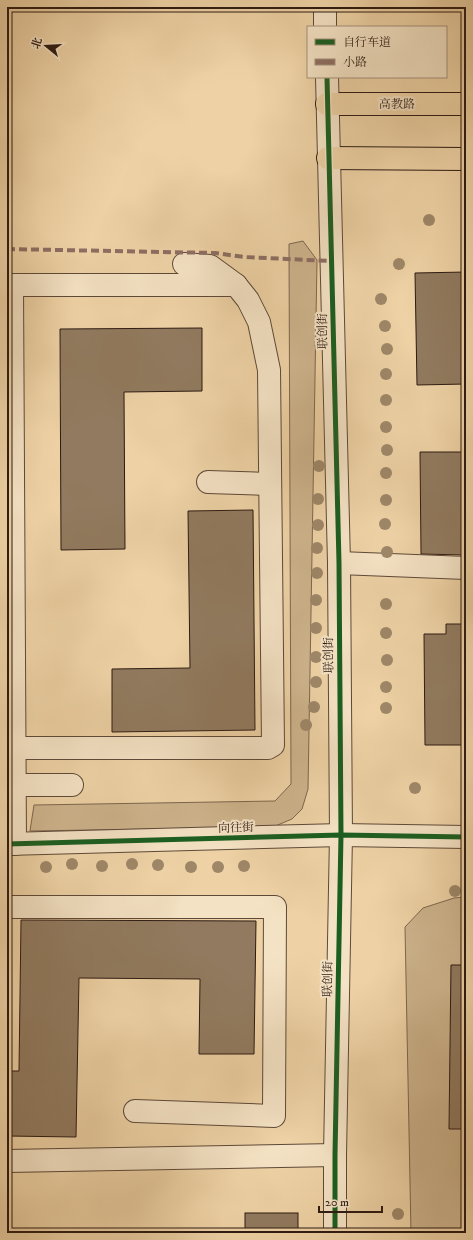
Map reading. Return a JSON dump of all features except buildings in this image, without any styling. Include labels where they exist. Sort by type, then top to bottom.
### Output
[{"type":"main road","name":"高教路","points":[[327,104],[466,104]]},
{"type":"main road","points":[[328,158],[466,159]]},
{"type":"street","points":[[325,7],[325,26]]},
{"type":"street","name":"联创街","points":[[326,78],[338,563],[341,835],[335,1233]]},
{"type":"street","points":[[15,748],[268,748],[274,745],[269,370],[260,322],[248,300],[236,285],[210,266],[184,264]]},
{"type":"street","points":[[11,844],[15,785],[12,285],[236,285]]},
{"type":"street","points":[[208,482],[270,484]]},
{"type":"street","points":[[338,563],[466,568]]},
{"type":"street","points":[[15,785],[72,785]]},
{"type":"street","name":"向往街","points":[[11,844],[341,835],[466,837]]},
{"type":"street","points":[[7,907],[275,907],[274,1116],[136,1111]]},
{"type":"street","points":[[7,1161],[335,1155]]},
{"type":"shaded area","points":[[303,241],[317,260],[308,789],[302,809],[292,819],[273,827],[30,831],[34,805],[275,801],[291,784],[289,244]]},
{"type":"shaded area","points":[[466,897],[466,1233],[411,1233],[405,927],[423,908],[454,898]]},
{"type":"marked path","points":[[7,249],[215,253],[244,257],[331,261]]},
{"type":"cycle path","points":[[327,78],[339,563],[341,835],[335,1233]]},
{"type":"cycle path","points":[[7,844],[341,835],[466,837]]}]
